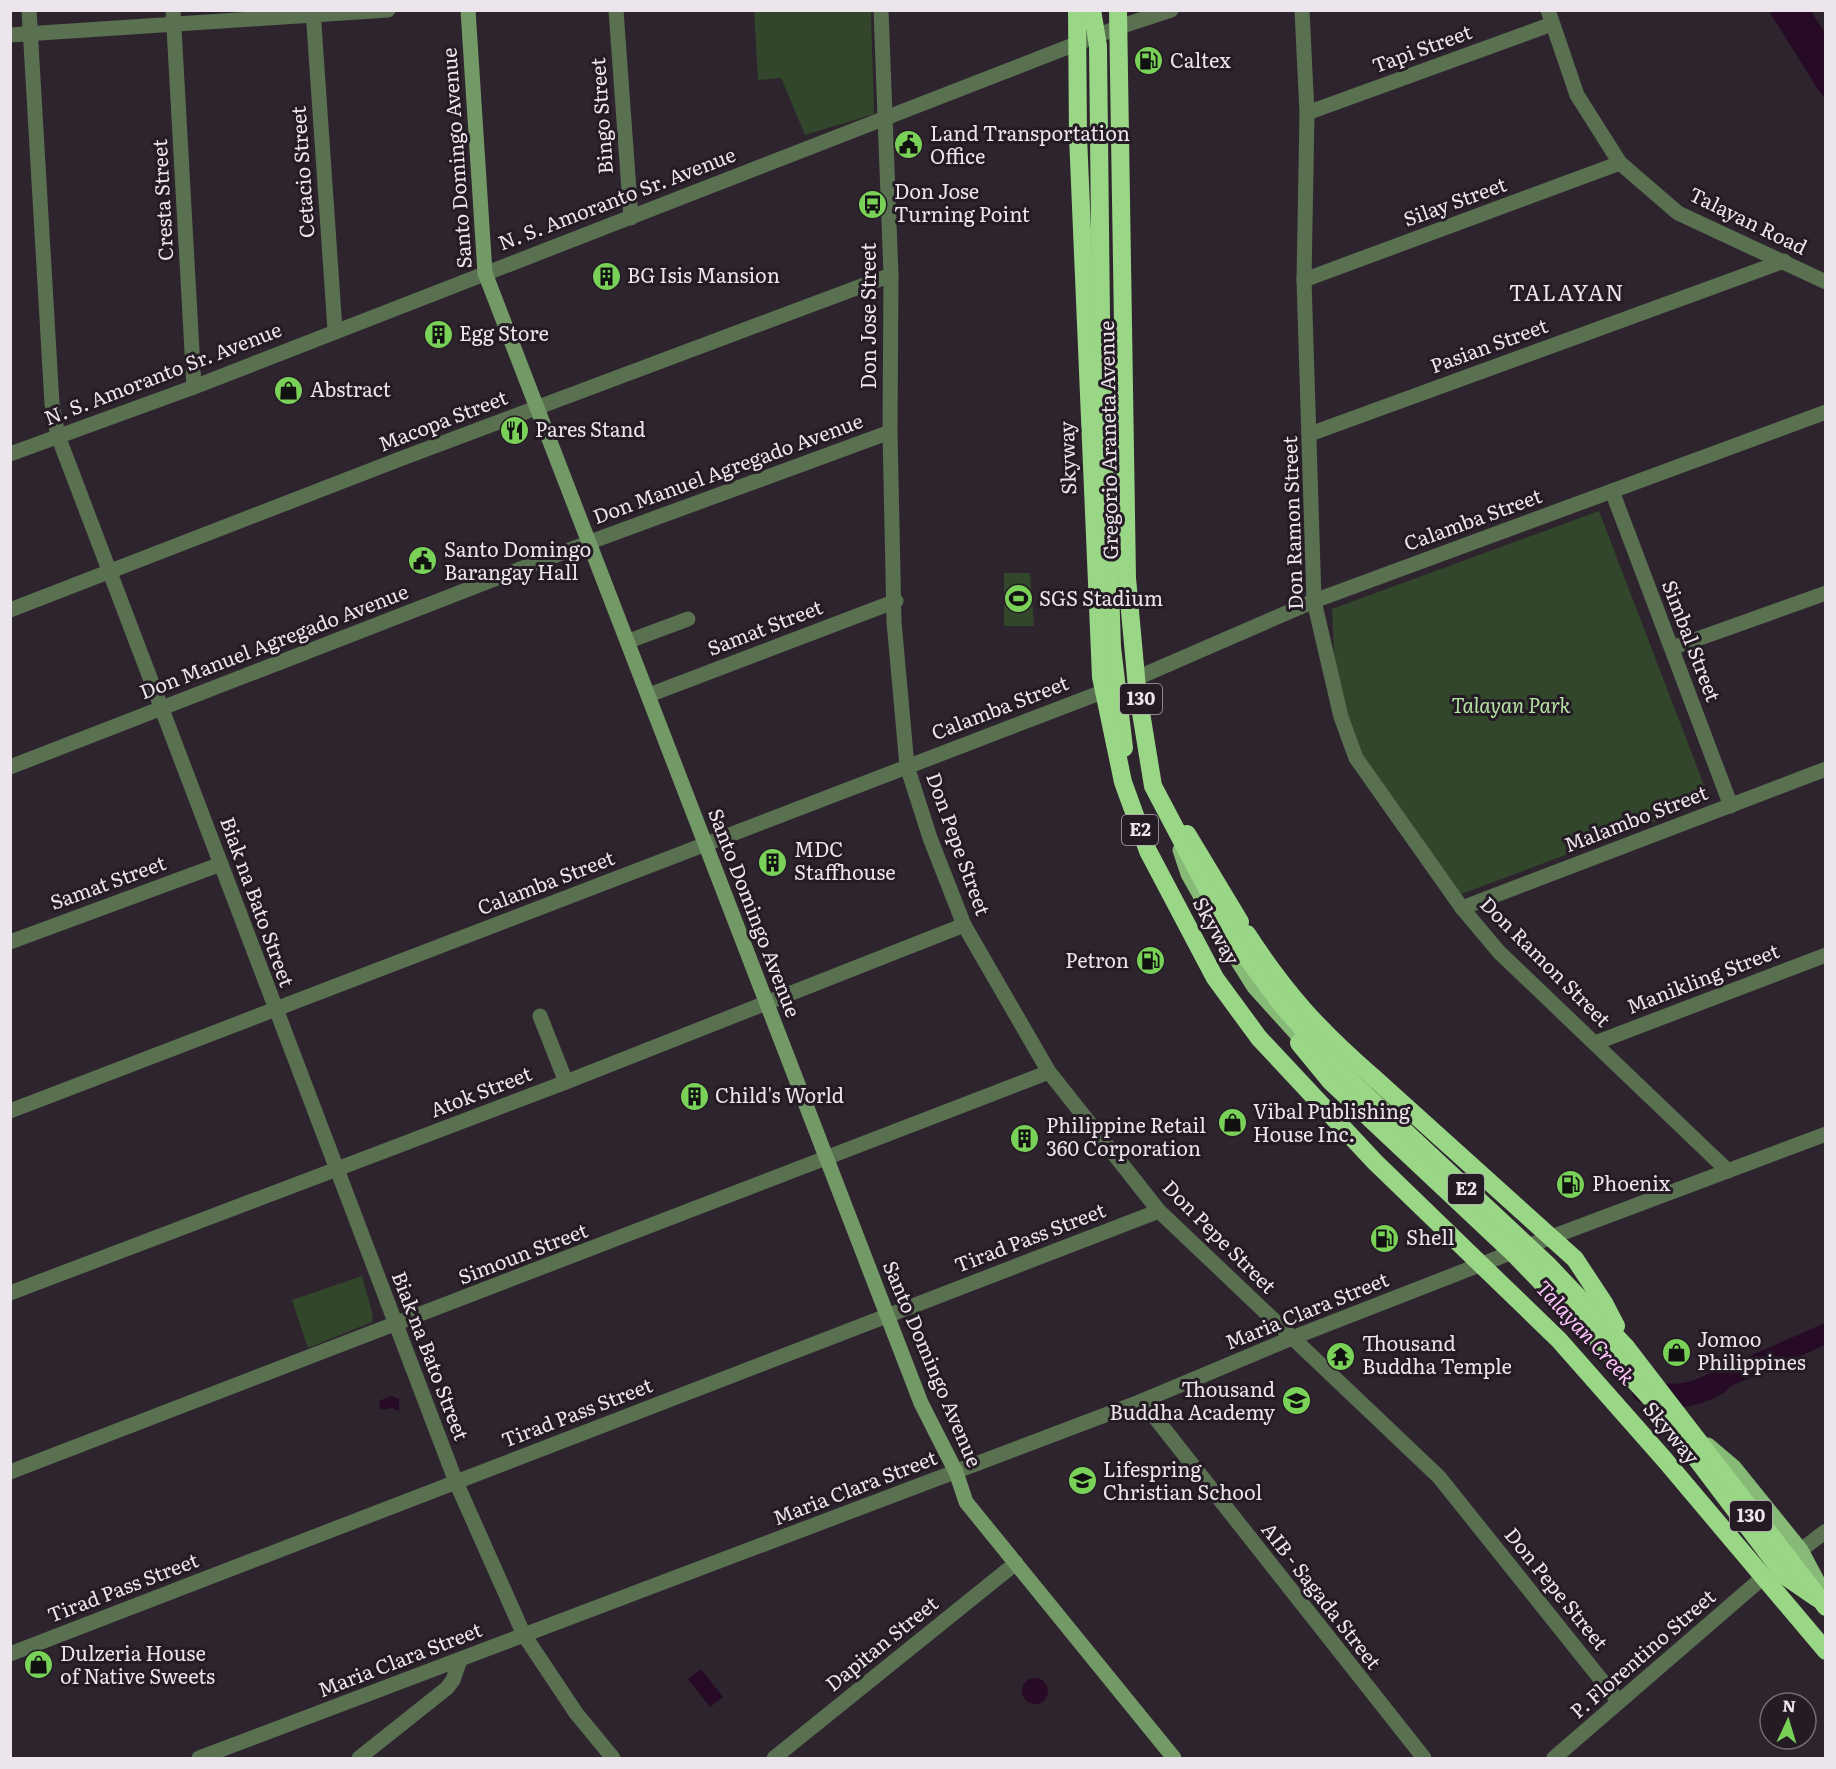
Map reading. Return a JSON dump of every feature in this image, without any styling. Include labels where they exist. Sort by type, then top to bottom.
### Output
[{"type":"highway","name":"Skyway","points":[[1075,10],[1078,136],[1101,677],[1123,782],[1148,851],[1215,978],[1259,1038],[1375,1162],[1559,1340],[1620,1407],[1826,1651]]},
{"type":"highway","points":[[1092,10],[1098,46],[1101,318],[1116,697],[1128,770],[1155,875]]},
{"type":"highway","name":"Skyway","points":[[1117,19],[1127,578],[1137,688],[1153,786],[1281,1004],[1336,1067],[1546,1264],[1626,1347],[1826,1604]]},
{"type":"highway","points":[[1155,781],[1240,932],[1291,998],[1331,1041],[1575,1259],[1604,1303],[1626,1347]]},
{"type":"highway","points":[[1240,932],[1266,1002],[1331,1082],[1514,1254],[1655,1395],[1785,1576],[1826,1604]]},
{"type":"main road","name":"Santo Domingo Avenue","points":[[468,10],[485,273],[629,641],[765,1005],[921,1403],[956,1472],[966,1502],[1174,1758]]},
{"type":"main road","name":"Gregorio Araneta Avenue","points":[[1075,10],[1080,42],[1078,258],[1097,694],[1109,753],[1122,799],[1155,875],[1202,958],[1277,1054],[1367,1146],[1490,1261],[1583,1360],[1826,1660]]},
{"type":"main road","name":"Gregorio Araneta Avenue","points":[[1117,19],[1134,623],[1139,677],[1155,781],[1188,874],[1254,987],[1293,1032],[1335,1074],[1525,1247],[1599,1320],[1655,1395],[1734,1467],[1801,1550],[1826,1597]]},
{"type":"main road","name":"Gregorio Araneta Avenue","points":[[1681,1421],[1785,1560],[1826,1604]]},
{"type":"street","name":"Biak na Bato Street","points":[[29,10],[52,404],[58,436],[221,864],[274,1011],[456,1482],[524,1635],[576,1713],[613,1758]]},
{"type":"street","points":[[10,35],[173,17],[388,10]]},
{"type":"street","name":"Bingo Street","points":[[616,10],[631,218]]},
{"type":"street","name":"Don Jose Street","points":[[881,10],[891,275],[890,432],[896,601],[894,622],[907,765]]},
{"type":"street","name":"N. S. Amoranto Sr. Avenue","points":[[10,454],[194,387],[335,330],[631,218],[1080,42],[1117,19],[1171,10]]},
{"type":"street","name":"Don Ramon Street","points":[[1302,10],[1306,112],[1304,280],[1311,434],[1314,601],[1341,717],[1356,758],[1462,908],[1499,952],[1728,1171]]},
{"type":"street","name":"Cetacio Street","points":[[313,13],[335,330]]},
{"type":"street","name":"Cresta Street","points":[[173,17],[194,387]]},
{"type":"street","name":"Tapi Street","points":[[1306,112],[1550,17]]},
{"type":"street","name":"Talayan Road","points":[[1550,17],[1577,95],[1620,163],[1678,213],[1826,282]]},
{"type":"street","name":"Silay Street","points":[[1304,280],[1620,163]]},
{"type":"street","name":"Pasian Street","points":[[1311,434],[1784,261]]},
{"type":"street","name":"Macopa Street","points":[[10,610],[538,407],[891,275]]},
{"type":"street","name":"Calamba Street","points":[[1139,677],[1314,601],[1826,412]]},
{"type":"street","name":"Don Manuel Agregado Avenue","points":[[10,767],[590,542],[890,432]]},
{"type":"street","name":"Simbal Street","points":[[1612,491],[1731,806]]},
{"type":"street","points":[[1672,648],[1826,593]]},
{"type":"street","name":"Samat Street","points":[[649,695],[896,601]]},
{"type":"street","points":[[629,641],[688,619]]},
{"type":"street","name":"Calamba Street","points":[[10,1111],[1097,694]]},
{"type":"street","name":"Don Pepe Street","points":[[907,765],[930,838],[964,925],[1049,1072],[1158,1211],[1438,1477],[1619,1702]]},
{"type":"street","name":"Malambo Street","points":[[1462,908],[1826,770]]},
{"type":"street","name":"Samat Street","points":[[10,942],[221,864]]},
{"type":"street","name":"Atok Street","points":[[10,1293],[566,1082],[964,925]]},
{"type":"street","name":"Manikling Street","points":[[1595,1042],[1826,955]]},
{"type":"street","points":[[540,1016],[566,1082]]},
{"type":"street","name":"Simoun Street","points":[[10,1472],[1049,1072]]},
{"type":"street","name":"Maria Clara Street","points":[[199,1758],[1142,1401],[1292,1338],[1525,1247],[1826,1134]]},
{"type":"street","name":"Tirad Pass Street","points":[[10,1654],[1158,1211]]},
{"type":"street","name":"AIB - Sagada Street","points":[[1142,1401],[1424,1758]]},
{"type":"street","points":[[1801,1550],[1826,1531]]},
{"type":"street","name":"Dapitan Street","points":[[774,1758],[1016,1563]]},
{"type":"street","name":"P. Florentino Street","points":[[1554,1758],[1760,1580]]},
{"type":"street","points":[[359,1758],[447,1688],[452,1682],[460,1660]]},
{"type":"green space","points":[[754,11],[871,11],[874,114],[805,135],[782,80],[780,78],[758,80]]},
{"type":"green space","name":"Talayan Park","points":[[1599,511],[1710,801],[1456,896],[1364,760],[1346,714],[1335,671],[1332,609]]},
{"type":"green space","name":"SGS Stadium","points":[[1004,573],[1030,573],[1034,626],[1004,626]]},
{"type":"green space","points":[[362,1276],[373,1316],[372,1322],[308,1348],[292,1300]]},
{"type":"shaded area","points":[[1769,11],[1811,11],[1825,33],[1825,98],[1819,91]]},
{"type":"shaded area","points":[[1825,1323],[1825,1345],[1731,1386],[1697,1405],[1679,1387]]},
{"type":"shaded area","points":[[391,1396],[399,1399],[399,1411],[392,1408],[381,1410],[379,1401]]},
{"type":"shaded area","points":[[701,1669],[723,1697],[710,1707],[688,1679]]},
{"type":"shaded area","points":[[1035,1678],[1044,1682],[1048,1691],[1044,1700],[1035,1704],[1026,1700],[1022,1691],[1026,1682]]},
{"type":"waterway","name":"Talayan Creek","points":[[1644,1391],[1672,1396],[1691,1394],[1717,1383]]},
{"type":"place","name":"Caltex","points":[[1149,61]]},
{"type":"place","name":"Land Transportation Office","points":[[909,145]]},
{"type":"place","name":"Don Jose Turning Point","points":[[873,204]]},
{"type":"place","name":"BG Isis Mansion","points":[[606,276]]},
{"type":"place","name":"Egg Store","points":[[438,334]]},
{"type":"place","name":"Abstract","points":[[289,390]]},
{"type":"place","name":"Pares Stand","points":[[514,430]]},
{"type":"place","name":"Santo Domingo Barangay Hall","points":[[423,561]]},
{"type":"place","name":"SGS Stadium","points":[[1018,599]]},
{"type":"place","name":"MDC Staffhouse","points":[[773,862]]},
{"type":"place","name":"Petron","points":[[1150,961]]},
{"type":"place","name":"Child's World","points":[[694,1096]]},
{"type":"place","name":"Vibal Publishing House Inc.","points":[[1232,1123]]},
{"type":"place","name":"Philippine Retail 360 Corporation","points":[[1025,1138]]},
{"type":"place","name":"Phoenix","points":[[1571,1184]]},
{"type":"place","name":"Shell","points":[[1385,1238]]},
{"type":"place","name":"Jomoo Philippines","points":[[1676,1352]]},
{"type":"place","name":"Thousand Buddha Temple","points":[[1341,1356]]},
{"type":"place","name":"Thousand Buddha Academy","points":[[1296,1401]]},
{"type":"place","name":"Lifespring Christian School","points":[[1082,1481]]},
{"type":"place","name":"Dulzeria House of Native Sweets","points":[[39,1665]]},
{"type":"district","name":"TALAYAN","points":[[1567,293]]}]
